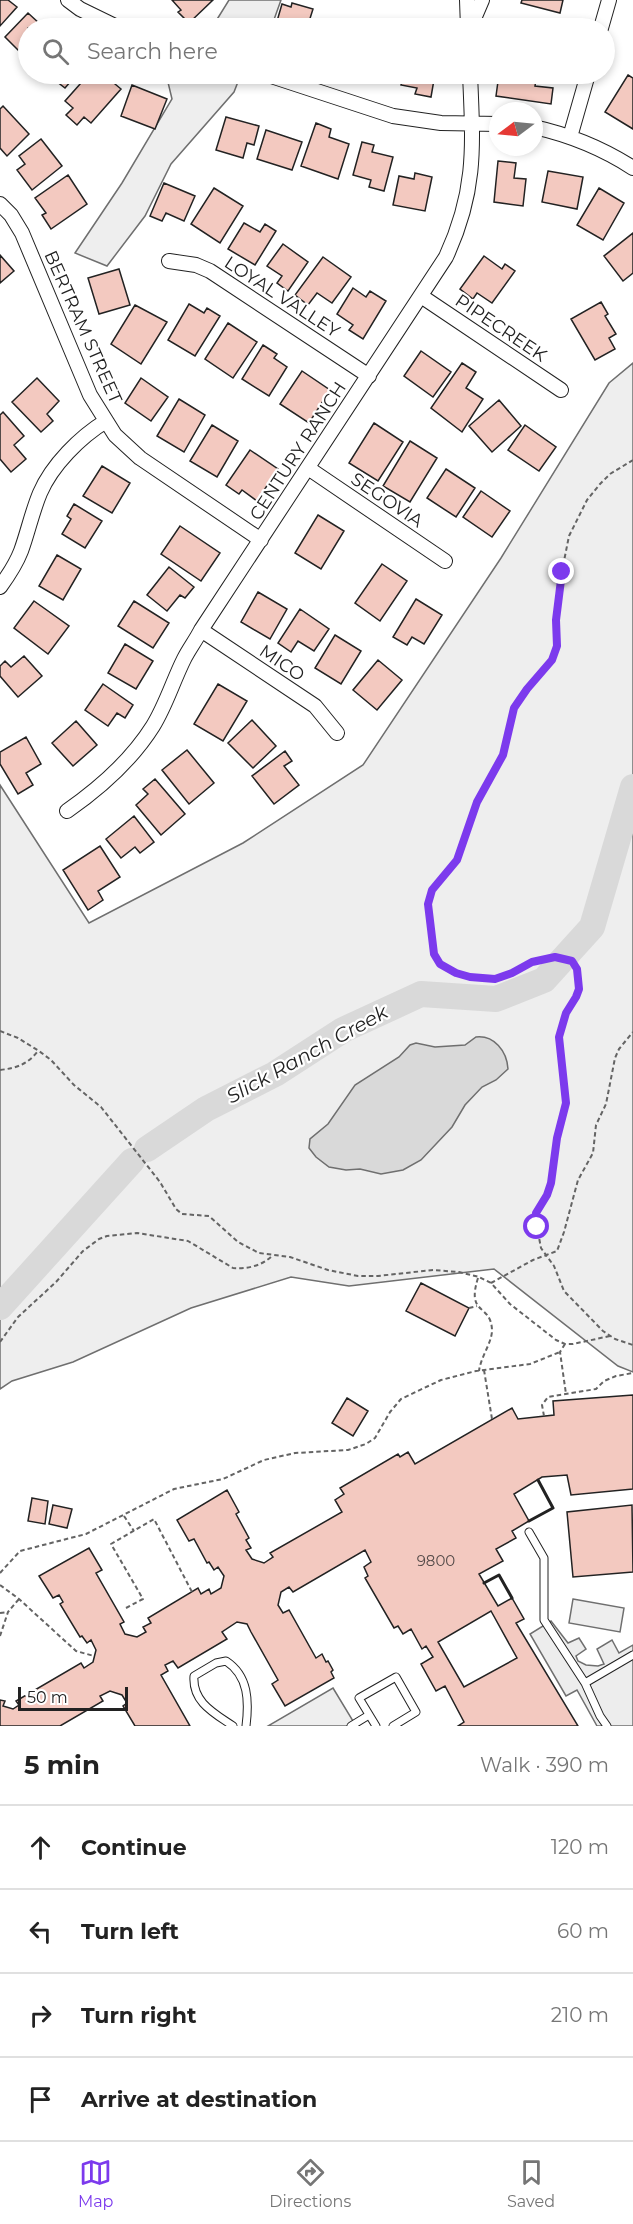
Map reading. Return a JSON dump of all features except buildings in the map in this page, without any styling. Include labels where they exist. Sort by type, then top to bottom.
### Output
[{"type":"street","points":[[68,0],[98,18]]},
{"type":"street","points":[[466,0],[468,18]]},
{"type":"street","points":[[474,18],[482,0]]},
{"type":"street","points":[[604,18],[609,0]]},
{"type":"street","points":[[295,84],[393,116],[441,123],[489,124]]},
{"type":"street","name":"CENTURY RANCH","points":[[67,811],[94,791],[129,759],[153,727],[184,660],[201,630],[446,257],[464,212],[472,164],[470,84]]},
{"type":"street","points":[[570,136],[585,84]]},
{"type":"street","points":[[543,129],[570,136],[615,156],[633,168]]},
{"type":"street","name":"BERTRAM STREET","points":[[0,204],[11,215],[22,233],[90,395],[115,435],[140,458],[261,540]]},
{"type":"street","name":"LOYAL VALLEY","points":[[169,261],[196,265],[210,271],[369,375]]},
{"type":"street","name":"PIPECREEK","points":[[421,296],[561,390]]},
{"type":"street","points":[[0,588],[20,552],[40,491],[56,467],[86,435],[106,421]]},
{"type":"street","name":"SEGOVIA","points":[[308,468],[445,561]]},
{"type":"street","name":"MICO","points":[[201,630],[315,706],[337,732]]},
{"type":"lane","points":[[529,1532],[544,1558],[544,1620],[585,1683],[607,1726]]},
{"type":"lane","points":[[585,1683],[633,1655]]},
{"type":"lane","points":[[233,1726],[204,1705],[193,1685],[194,1676],[226,1660],[235,1666],[245,1684],[248,1708],[246,1726]]},
{"type":"lane","points":[[375,1726],[359,1698],[396,1677],[416,1712],[393,1726]]},
{"type":"lane","points":[[351,1726],[369,1715]]},
{"type":"path","points":[[632,1344],[610,1336],[564,1291],[554,1266],[541,1248],[536,1213],[551,1183],[557,1138],[566,1103],[559,1037],[566,1013],[579,989],[577,969],[572,961],[555,957],[532,962],[495,979],[470,977],[456,973],[440,964],[434,954],[428,904],[432,890],[457,860],[477,802],[503,755],[514,708],[552,660],[557,646],[558,591],[569,536],[587,500],[600,484],[610,474],[633,460]]},
{"type":"path","points":[[0,1031],[39,1050],[111,1119],[160,1182],[176,1209],[189,1215],[209,1216],[248,1249],[259,1253],[290,1257],[328,1270],[358,1276],[433,1270],[459,1272],[491,1283],[510,1304],[556,1340],[565,1344],[610,1336]]},
{"type":"path","points":[[491,1283],[554,1254],[560,1244],[574,1191],[593,1153],[596,1125],[606,1104],[615,1058],[619,1049],[633,1032]]},
{"type":"path","points":[[0,1070],[22,1066],[39,1050]]},
{"type":"path","points":[[0,1342],[25,1310],[56,1282],[83,1251],[107,1236],[137,1233],[188,1241],[233,1268],[266,1262],[273,1255]]},
{"type":"path","points":[[479,1277],[474,1299],[477,1306],[488,1316],[492,1331],[491,1339],[481,1359],[479,1371]]},
{"type":"path","points":[[469,1308],[477,1306]]},
{"type":"path","points":[[0,1573],[20,1551],[86,1534],[174,1489],[223,1479],[264,1460],[295,1453],[348,1450],[366,1444],[375,1438],[390,1412],[401,1399],[416,1391],[441,1380],[479,1371],[530,1364],[560,1352],[565,1344]]},
{"type":"path","points":[[560,1352],[566,1394]]},
{"type":"path","points":[[484,1370],[492,1419]]},
{"type":"path","points":[[544,1416],[542,1405],[549,1397],[596,1389],[604,1381],[633,1373]]},
{"type":"path","points":[[124,1515],[134,1531]]},
{"type":"path","points":[[126,1608],[143,1599],[111,1544],[154,1520],[192,1592]]},
{"type":"path","points":[[0,1585],[19,1599],[76,1651],[94,1656]]},
{"type":"path","points":[[0,1636],[8,1612],[19,1599]]},
{"type":"path","points":[[0,1613],[8,1612]]},
{"type":"shaded area","points":[[229,0],[281,0],[275,18],[218,18]]},
{"type":"shaded area","points":[[168,84],[237,84],[234,92],[171,164],[145,216],[107,266],[75,253],[122,183],[172,99]]},
{"type":"shaded area","points":[[633,363],[633,1372],[618,1366],[494,1269],[349,1286],[291,1277],[191,1308],[73,1362],[12,1381],[0,1389],[0,785],[89,923],[243,843],[363,765],[501,558],[609,383]]},
{"type":"shaded area","points":[[476,1037],[483,1037],[494,1042],[502,1050],[508,1069],[496,1080],[482,1087],[465,1105],[452,1127],[421,1160],[403,1170],[381,1174],[360,1169],[346,1170],[329,1167],[309,1148],[310,1139],[328,1124],[355,1085],[399,1057],[410,1045],[416,1043],[435,1047],[465,1045]]},
{"type":"shaded area","points":[[573,1599],[624,1608],[620,1632],[569,1623]]},
{"type":"shaded area","points":[[551,1621],[568,1643],[579,1638],[586,1649],[576,1656],[578,1661],[586,1665],[604,1664],[597,1649],[612,1640],[619,1653],[633,1645],[633,1726],[597,1726],[577,1690],[566,1696],[530,1634]]},
{"type":"shaded area","points":[[333,1688],[356,1726],[268,1726]]},
{"type":"waterway","name":"Slick Ranch Creek","points":[[147,1149],[206,1109],[275,1074],[343,1030],[421,994],[496,999],[544,980],[592,927],[633,787]]},
{"type":"waterway","name":"Slick Ranch Creek","points":[[0,1307],[132,1161]]},
{"type":"wall","points":[[529,1521],[553,1508],[538,1480]]},
{"type":"wall","points":[[484,1583],[499,1575],[512,1598]]},
{"type":"route","points":[[537,1227],[536,1213],[551,1183],[554,1151],[566,1103],[559,1037],[561,1024],[579,989],[577,969],[572,961],[555,957],[532,962],[502,978],[470,977],[456,973],[440,964],[434,954],[428,904],[432,890],[457,860],[477,802],[503,755],[514,708],[552,660],[557,646],[556,620],[562,572]]}]
